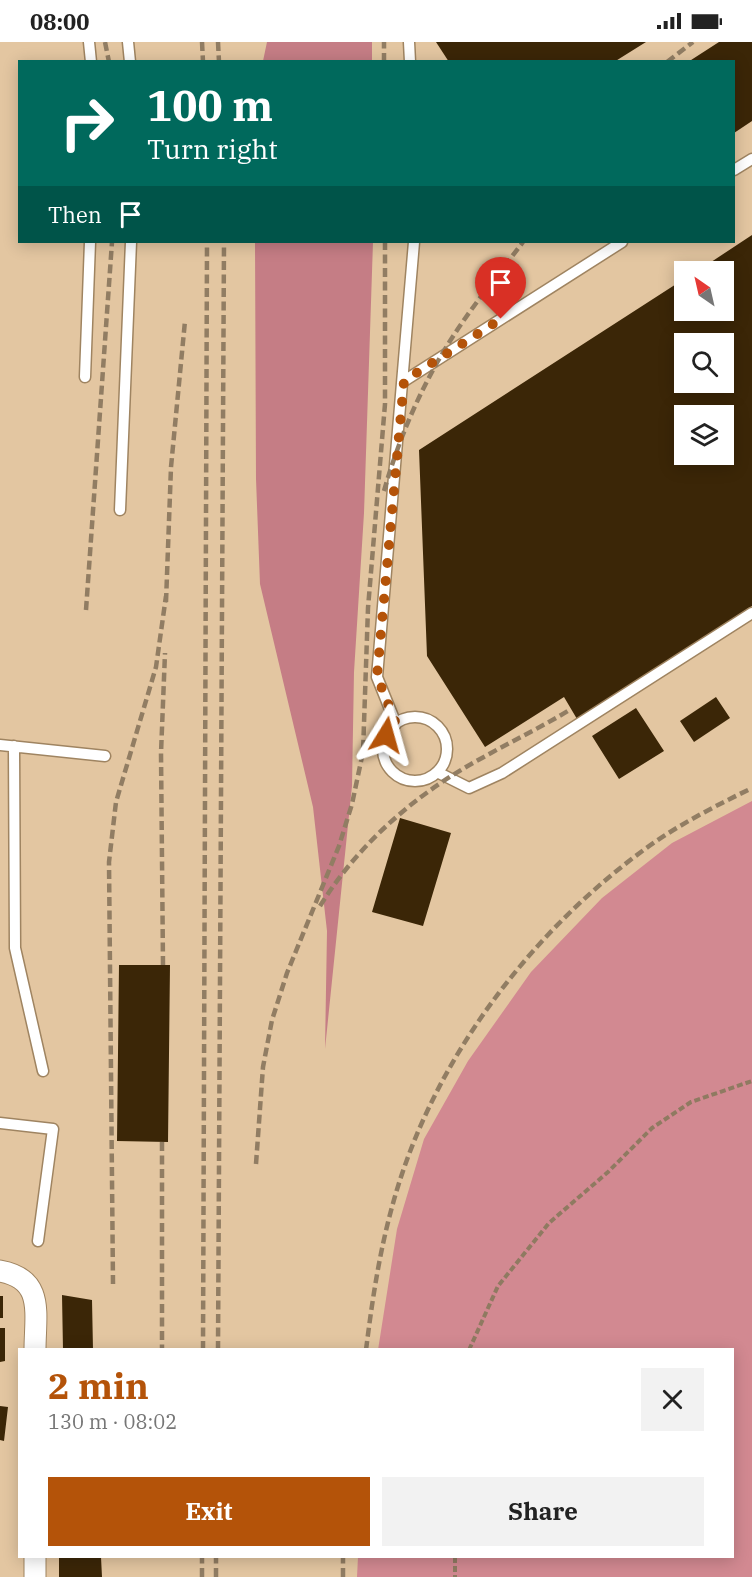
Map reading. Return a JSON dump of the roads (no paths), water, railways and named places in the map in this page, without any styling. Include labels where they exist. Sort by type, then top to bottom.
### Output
[{"type":"street","points":[[0,1271],[25,1279],[32,1288],[35,1300],[35,1348]]},
{"type":"street","points":[[35,1558],[35,1577]]},
{"type":"lane","points":[[89,42],[90,60]]},
{"type":"lane","points":[[128,42],[130,60]]},
{"type":"lane","points":[[410,42],[410,60]]},
{"type":"lane","points":[[735,169],[752,159]]},
{"type":"lane","points":[[85,377],[90,243]]},
{"type":"lane","points":[[120,510],[130,243]]},
{"type":"lane","points":[[396,724],[377,676],[404,381],[414,243]]},
{"type":"lane","points":[[404,381],[620,243]]},
{"type":"lane","points":[[437,772],[469,788],[502,774],[752,613]]},
{"type":"lane","points":[[411,717],[422,718],[439,728],[447,747],[446,758],[437,772],[424,780],[414,782],[394,774],[383,756],[383,745],[386,735],[396,724],[411,717]]},
{"type":"lane","points":[[0,745],[105,756]]},
{"type":"lane","points":[[14,746],[15,948],[43,1071]]},
{"type":"lane","points":[[0,1123],[53,1129],[38,1240]]},
{"type":"railway","points":[[105,42],[109,60]]},
{"type":"railway","points":[[202,42],[203,60]]},
{"type":"railway","points":[[218,42],[219,60]]},
{"type":"railway","points":[[384,42],[384,60]]},
{"type":"railway","points":[[670,60],[693,42]]},
{"type":"railway","points":[[86,610],[112,243]]},
{"type":"railway","points":[[203,1348],[207,243]]},
{"type":"railway","points":[[218,1348],[224,243]]},
{"type":"railway","points":[[256,1164],[263,1067],[272,1020],[287,973],[339,846],[352,804],[363,752],[368,608],[385,404],[385,243]]},
{"type":"railway","points":[[384,491],[412,413],[439,358],[467,315],[522,243]]},
{"type":"railway","points":[[166,602],[171,467],[185,321]]},
{"type":"railway","points":[[113,1284],[109,862],[116,802],[156,667],[166,596]]},
{"type":"railway","points":[[163,965],[161,753],[165,653]]},
{"type":"railway","points":[[320,906],[335,883],[371,841],[412,804],[458,772],[571,709]]},
{"type":"railway","points":[[366,1348],[383,1242],[409,1154],[431,1103],[458,1054],[488,1007],[561,921],[602,883],[670,832],[752,788]]},
{"type":"railway","points":[[162,1142],[162,1348]]},
{"type":"railway","points":[[202,1558],[202,1577]]},
{"type":"railway","points":[[216,1558],[216,1577]]},
{"type":"railway","points":[[343,1558],[343,1577]]}]
